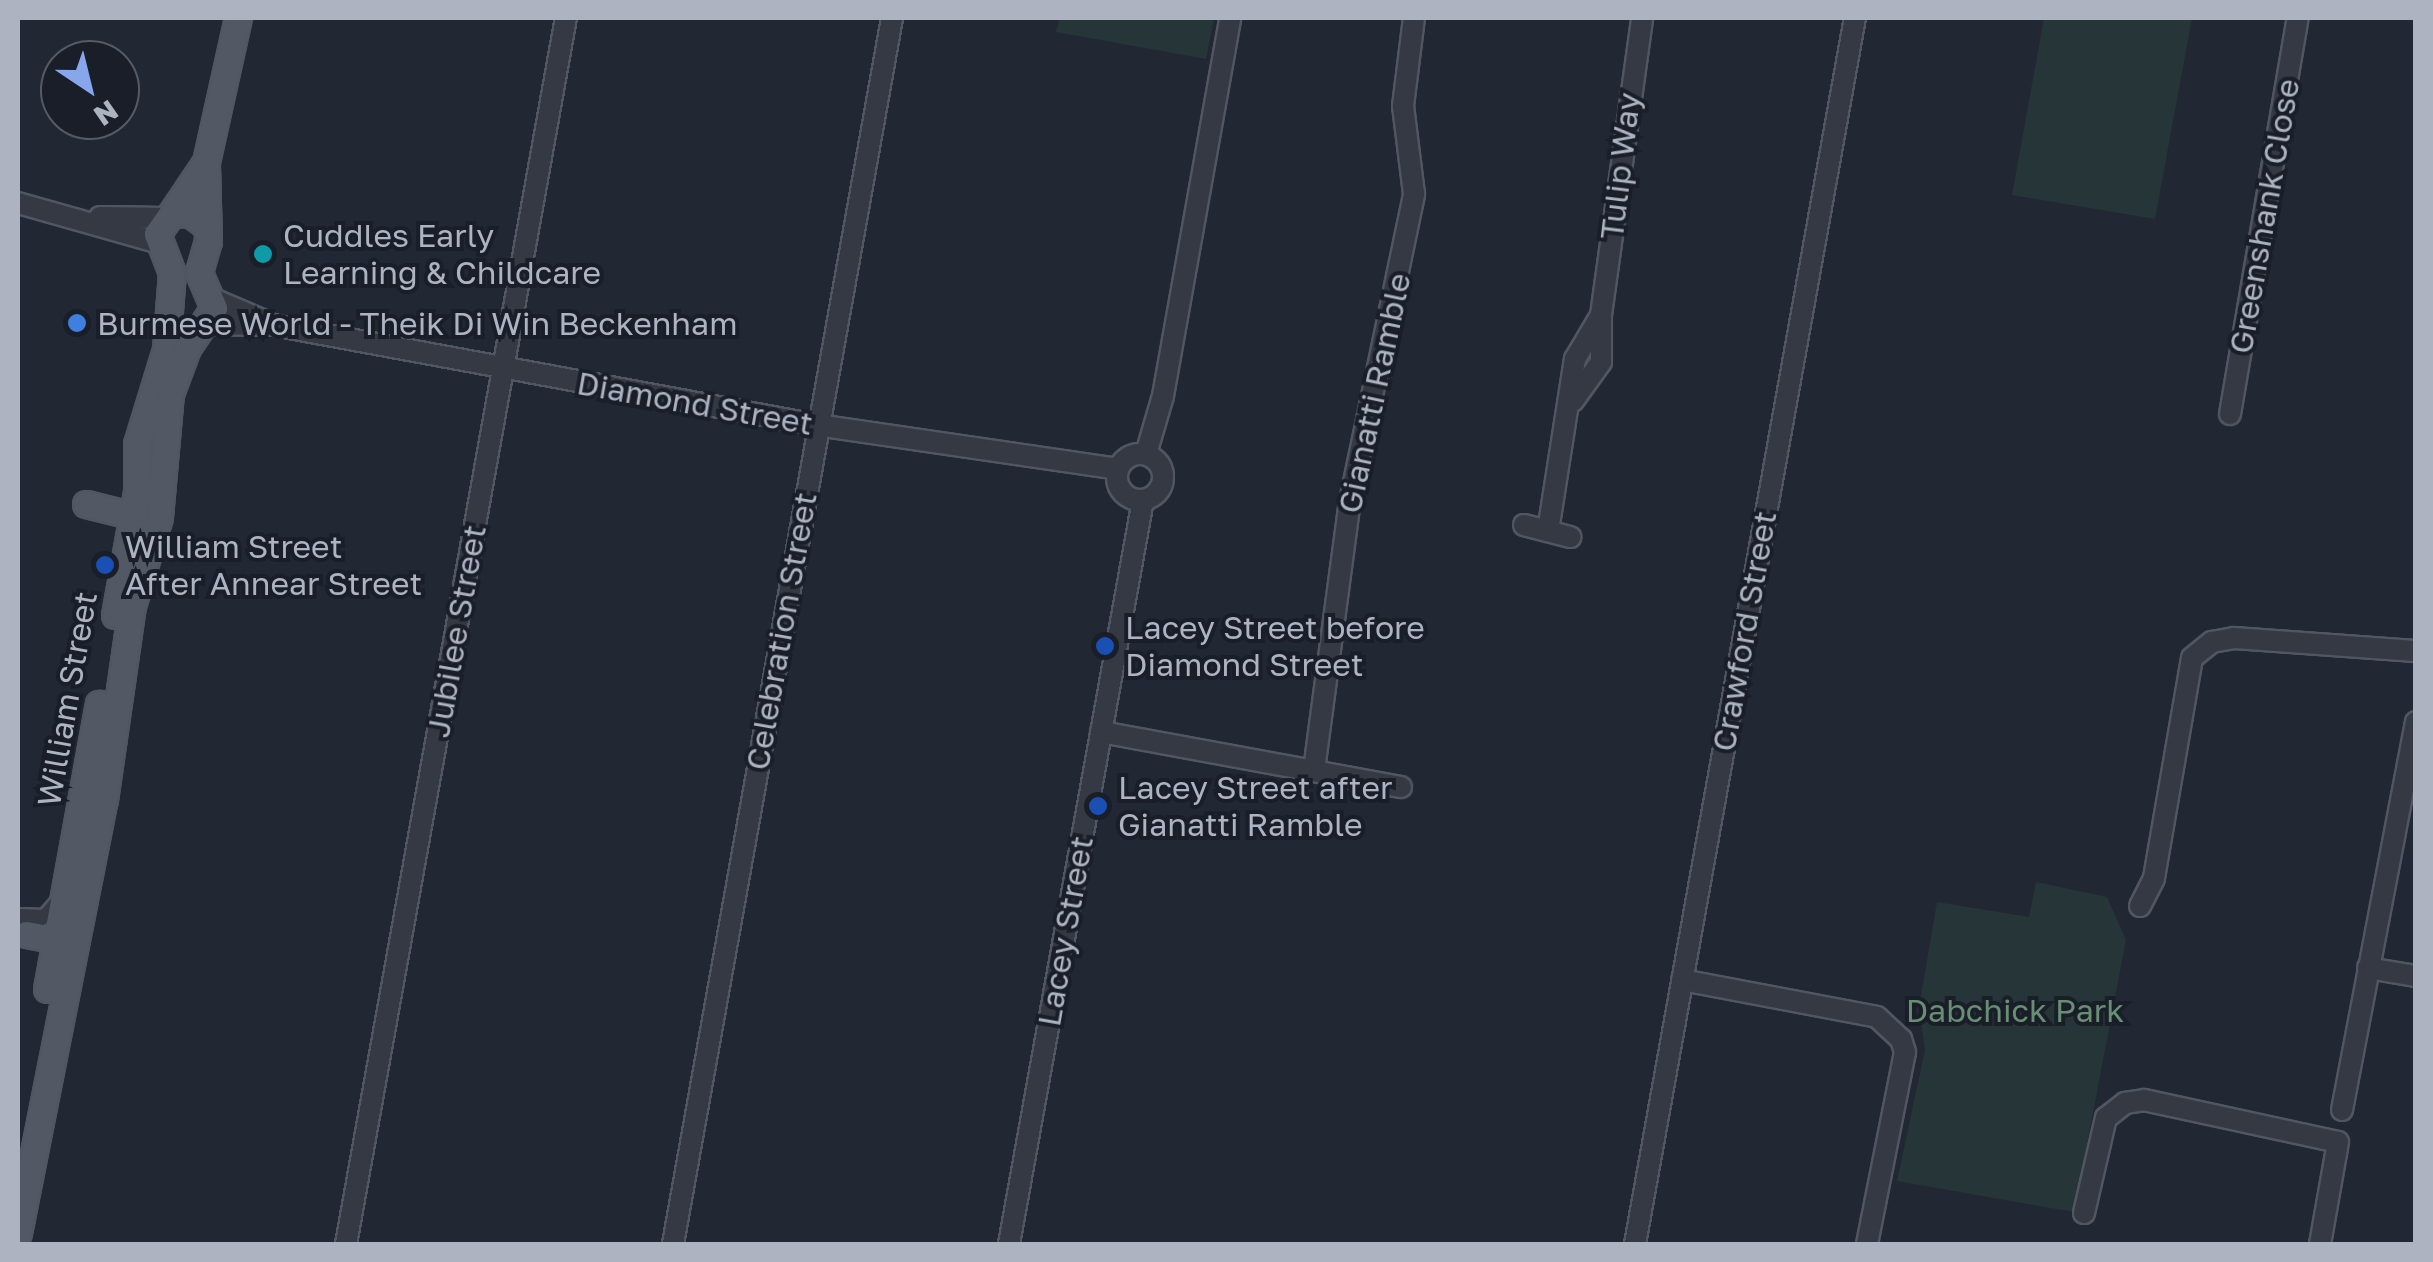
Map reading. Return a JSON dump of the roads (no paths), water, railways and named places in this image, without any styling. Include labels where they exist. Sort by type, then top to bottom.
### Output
[{"type":"main road","name":"William Street","points":[[130,510],[152,498],[179,367],[213,299],[199,272],[208,242],[204,224],[206,162],[238,18]]},
{"type":"main road","name":"William Street","points":[[33,927],[64,899],[130,510],[137,444],[166,349],[166,310],[172,273],[164,224],[206,162]]},
{"type":"main road","points":[[164,224],[188,213],[204,224]]},
{"type":"main road","points":[[166,310],[179,324],[202,326]]},
{"type":"main road","name":"William Street","points":[[18,1233],[104,796],[132,606],[148,565],[166,476],[166,426]]},
{"type":"main road","name":"William Street","points":[[130,510],[148,565]]},
{"type":"main road","name":"William Street","points":[[33,927],[75,902],[104,796]]},
{"type":"main road","name":"William Street","points":[[18,1156],[51,970],[33,927]]},
{"type":"street","name":"Jubilee Street","points":[[346,1244],[566,18]]},
{"type":"street","name":"Celebration Street","points":[[674,1244],[892,18]]},
{"type":"street","points":[[1146,454],[1163,396],[1230,18]]},
{"type":"street","name":"Gianatti Ramble","points":[[1314,770],[1349,506],[1414,194],[1404,106],[1414,18]]},
{"type":"street","name":"Tulip Way","points":[[1548,531],[1572,401],[1601,362],[1601,315],[1642,18]]},
{"type":"street","name":"Crawford Street","points":[[1635,1244],[1855,18]]},
{"type":"street","name":"Greenshank Close","points":[[2230,414],[2298,18]]},
{"type":"street","points":[[18,203],[83,217],[164,224]]},
{"type":"street","name":"Diamond Street","points":[[213,299],[273,325]]},
{"type":"street","name":"Diamond Street","points":[[202,326],[273,325],[817,425],[1118,469]]},
{"type":"street","points":[[1146,454],[1164,473],[1156,494],[1143,500],[1119,487],[1118,469],[1124,460],[1146,454]]},
{"type":"street","name":"Lacey Street","points":[[1009,1244],[1143,500]]},
{"type":"street","points":[[1524,526],[1570,537]]},
{"type":"street","points":[[2140,906],[2154,878],[2192,658],[2212,642],[2234,638],[2416,651]]},
{"type":"street","points":[[2342,1110],[2416,722]]},
{"type":"street","points":[[1101,732],[1401,787]]},
{"type":"street","points":[[33,927],[72,953]]},
{"type":"street","points":[[2368,968],[2416,976]]},
{"type":"street","points":[[1682,980],[1877,1017],[1902,1039],[1905,1052],[1866,1244]]},
{"type":"street","points":[[2084,1213],[2098,1137],[2106,1118],[2125,1103],[2144,1100],[2338,1142],[2320,1244]]},
{"type":"place","name":"Cuddles Early Learning & Childcare","points":[[263,254]]},
{"type":"place","name":"Burmese World - Theik Di Win Beckenham","points":[[77,323]]},
{"type":"place","name":"William Street After Annear Street","points":[[105,565]]},
{"type":"place","name":"Lacey Street before Diamond Street","points":[[1105,646]]},
{"type":"place","name":"Lacey Street after Gianatti Ramble","points":[[1098,806]]},
{"type":"park label","name":"Dabchick Park","points":[[2015,1010]]}]
